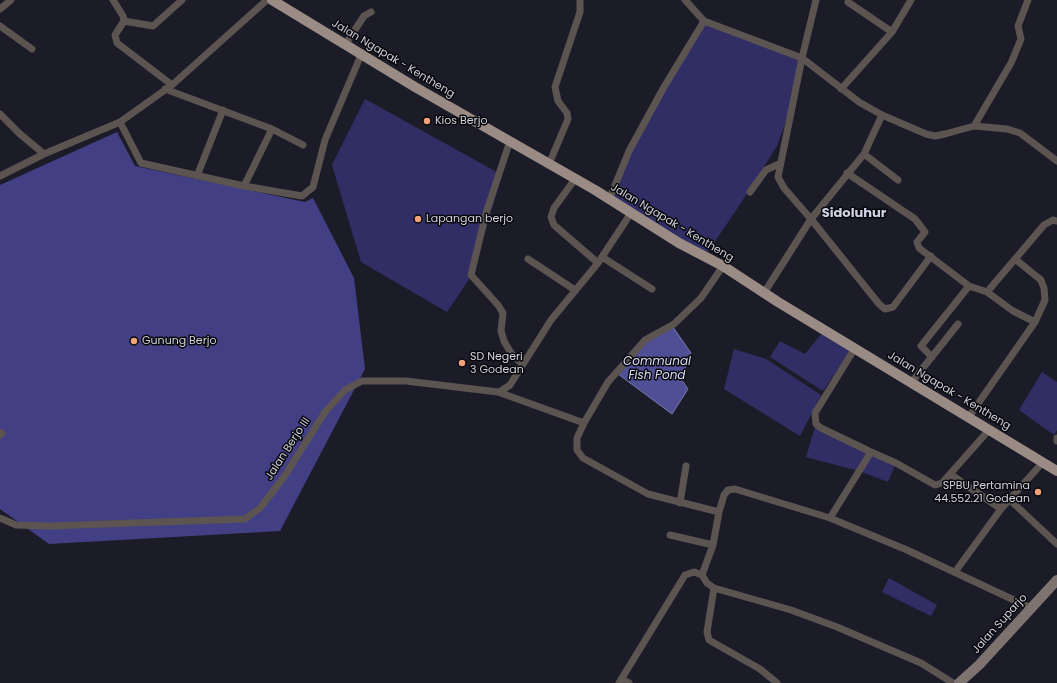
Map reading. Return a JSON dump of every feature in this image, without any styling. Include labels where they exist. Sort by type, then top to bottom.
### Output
[{"type":"main road","name":"Jalan Ngapak - Kentheng","points":[[272,0],[361,55],[632,213],[679,243],[723,266],[764,293],[968,418],[1056,469]]},
{"type":"main road","name":"Jalan Suparjo","points":[[959,683],[979,665],[1057,580]]},
{"type":"street","points":[[0,9],[11,0]]},
{"type":"street","points":[[112,0],[123,16],[124,21],[115,35],[117,43],[172,85]]},
{"type":"street","points":[[124,21],[153,26],[182,0]]},
{"type":"street","points":[[1,174],[120,122],[172,85],[267,0]]},
{"type":"street","points":[[549,164],[568,119],[567,113],[558,100],[555,87],[580,12],[580,0]]},
{"type":"street","points":[[685,0],[704,21],[802,58],[841,89],[882,115],[926,134],[935,136],[974,126],[1007,129],[1020,133],[1057,162]]},
{"type":"street","points":[[816,0],[779,164],[778,176],[784,188],[811,219],[879,304],[885,309],[893,306],[931,256]]},
{"type":"street","points":[[841,89],[892,32],[912,0]]},
{"type":"street","points":[[974,126],[1011,63],[1021,39],[1018,26],[1028,0]]},
{"type":"street","points":[[848,2],[892,32]]},
{"type":"street","points":[[345,45],[364,16],[371,12]]},
{"type":"street","points":[[609,200],[629,151],[664,87],[704,21]]},
{"type":"street","points":[[0,26],[32,49]]},
{"type":"street","points":[[120,122],[141,163],[244,186],[302,196],[313,187],[325,140],[361,55]]},
{"type":"street","points":[[165,89],[272,129],[303,145]]},
{"type":"street","points":[[197,176],[223,110]]},
{"type":"street","points":[[0,114],[20,134],[44,154]]},
{"type":"street","points":[[764,293],[811,219],[864,154],[882,115]]},
{"type":"street","points":[[244,186],[272,129]]},
{"type":"street","points":[[510,141],[486,212],[471,276],[503,312],[501,331],[504,341],[511,353],[522,364]]},
{"type":"street","points":[[864,154],[898,180]]},
{"type":"street","points":[[750,192],[766,170],[779,164]]},
{"type":"street","points":[[847,173],[915,219],[925,232],[917,245],[969,286],[987,292],[1013,311],[1035,322]]},
{"type":"street","points":[[575,179],[554,208],[551,217],[554,225],[600,260],[652,289]]},
{"type":"street","points":[[498,392],[502,392],[510,386],[522,364],[551,320],[600,260],[632,213]]},
{"type":"street","points":[[987,292],[1044,225],[1053,220],[1057,221]]},
{"type":"street","points":[[528,259],[575,290]]},
{"type":"street","points":[[968,418],[1035,322],[1045,300],[1044,288],[1041,280],[1015,259]]},
{"type":"street","points":[[719,512],[648,494],[583,458],[578,450],[578,438],[584,423],[608,382],[645,340],[674,324],[701,298],[723,266]]},
{"type":"street","points":[[932,357],[921,346],[969,286]]},
{"type":"street","points":[[911,383],[958,324]]},
{"type":"street","points":[[855,348],[815,413],[816,424],[821,428],[871,452],[896,462],[935,485],[942,484],[989,430]]},
{"type":"street","name":"Jalan Berjo III","points":[[0,518],[16,525],[50,526],[245,519],[260,508],[284,477],[326,412],[345,390],[362,381],[406,380],[498,392],[584,423]]},
{"type":"street","points":[[830,518],[871,452]]},
{"type":"street","points":[[955,572],[1001,509],[1043,462]]},
{"type":"street","points":[[680,502],[686,466]]},
{"type":"street","points":[[950,474],[1001,509]]},
{"type":"street","points":[[702,575],[713,545],[719,512],[724,495],[728,490],[735,489],[830,518],[955,572],[1031,608]]},
{"type":"street","points":[[1010,500],[1057,544]]},
{"type":"street","points":[[670,535],[713,545]]},
{"type":"street","points":[[629,683],[620,681],[685,575],[694,572],[702,575],[707,583],[714,588],[791,610],[836,627],[921,663],[953,683]]},
{"type":"street","points":[[714,588],[707,632],[709,640],[760,669],[777,683]]},
{"type":"shaded area","points":[[704,21],[803,55],[785,124],[777,146],[705,256],[609,200],[629,151]]},
{"type":"shaded area","name":"Lapangan berjo","points":[[365,99],[502,175],[472,275],[447,312],[361,262],[332,165]]},
{"type":"shaded area","points":[[117,132],[135,166],[305,202],[313,198],[354,278],[365,369],[280,531],[49,544],[0,509],[0,185]]},
{"type":"shaded area","points":[[822,333],[851,350],[823,391],[770,357],[780,341],[805,354]]},
{"type":"shaded area","points":[[734,349],[766,359],[821,395],[800,436],[724,389]]},
{"type":"shaded area","points":[[1042,372],[1057,382],[1057,430],[1054,435],[1019,410]]},
{"type":"shaded area","points":[[816,424],[896,463],[888,482],[859,471],[806,457]]},
{"type":"shaded area","points":[[889,578],[937,605],[931,616],[882,592]]},
{"type":"water","name":"Communal Fish Pond","points":[[673,327],[691,353],[681,379],[688,389],[672,414],[618,374],[646,341]]},
{"type":"place","name":"Kios Berjo","points":[[427,121]]},
{"type":"place","name":"Lapangan berjo","points":[[418,219]]},
{"type":"place","name":"Gunung Berjo","points":[[134,341]]},
{"type":"place","name":"SD Negeri 3 Godean","points":[[462,363]]},
{"type":"place","name":"SPBU Pertamina 44.552.21 Godean","points":[[1038,492]]},
{"type":"district","name":"Sidoluhur","points":[[854,214]]}]
